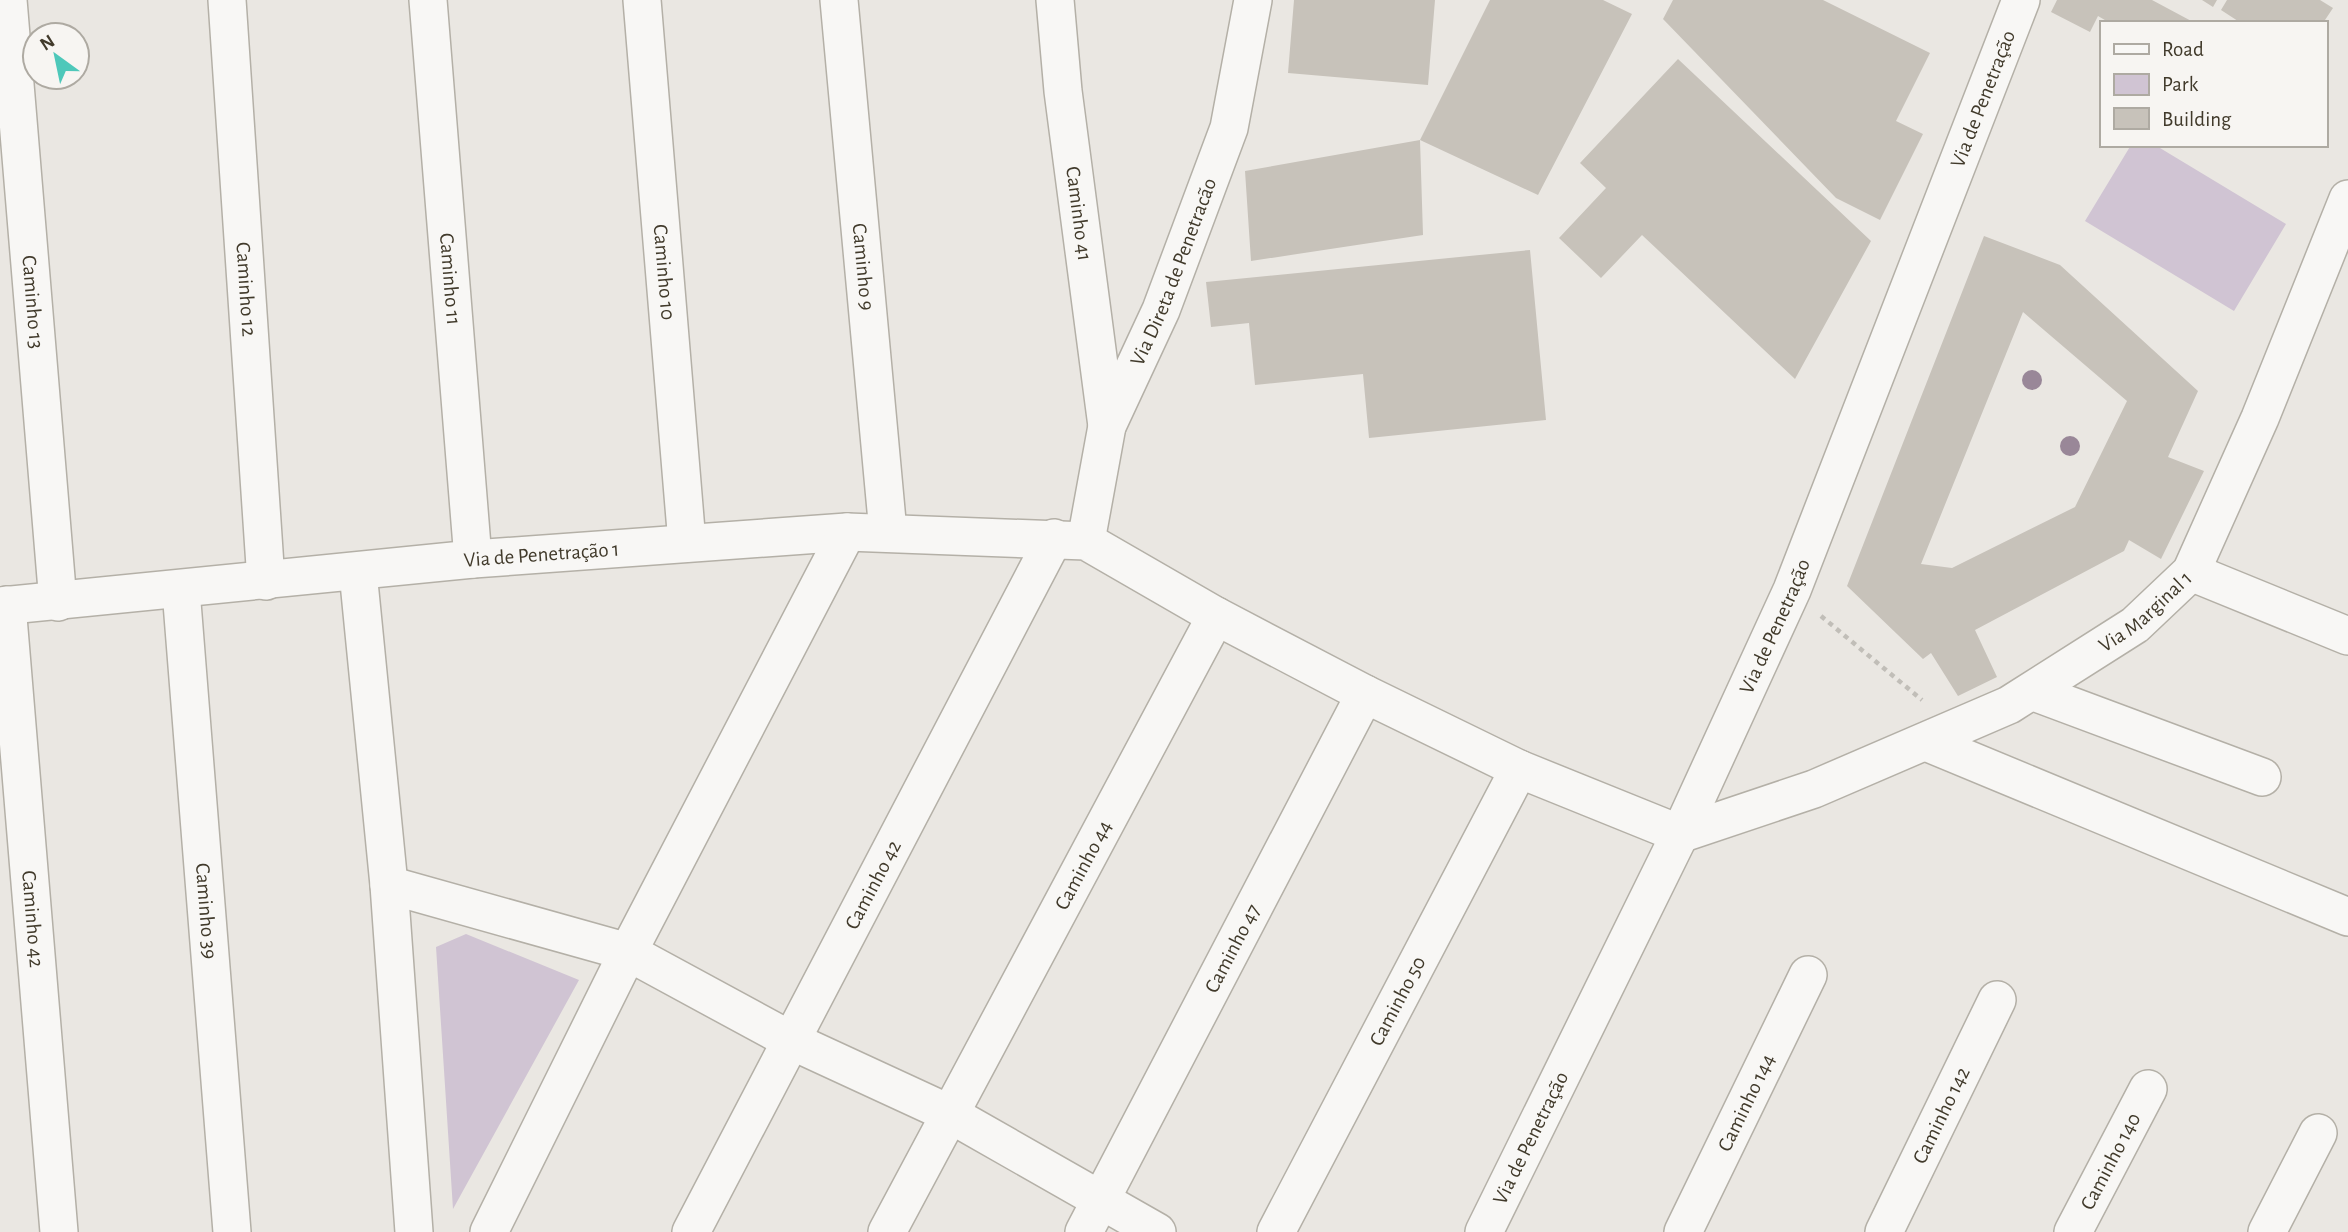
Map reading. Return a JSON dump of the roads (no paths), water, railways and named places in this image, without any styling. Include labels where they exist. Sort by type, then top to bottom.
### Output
[{"type":"street","name":"Caminho 13","points":[[8,0],[58,602]]},
{"type":"street","name":"Caminho 12","points":[[228,0],[266,581]]},
{"type":"street","name":"Caminho 11","points":[[428,0],[473,559]]},
{"type":"street","name":"Caminho 10","points":[[642,0],[687,543]]},
{"type":"street","name":"Caminho 9","points":[[839,0],[888,532]]},
{"type":"street","name":"Caminho 41","points":[[1055,0],[1063,91],[1107,426]]},
{"type":"street","name":"Via Direta de Penetracão","points":[[1070,540],[1107,426],[1161,310],[1229,128],[1253,0]]},
{"type":"street","name":"Via de Penetração","points":[[1484,1232],[1680,834],[1792,590],[2021,0]]},
{"type":"street","name":"Via Marginal 1","points":[[1680,834],[1814,789],[2021,699],[2135,625],[2191,572],[2260,418],[2348,198]]},
{"type":"street","name":"Via de Penetração 1","points":[[4,606],[473,559],[847,532],[1070,540]]},
{"type":"street","points":[[489,1232],[628,952],[847,532]]},
{"type":"street","points":[[1070,540],[1365,694],[1519,769],[1680,834]]},
{"type":"street","name":"Caminho 42","points":[[691,1232],[792,1041],[1070,540]]},
{"type":"street","points":[[358,572],[389,885],[414,1232]]},
{"type":"street","points":[[2191,572],[2348,636]]},
{"type":"street","name":"Caminho 39","points":[[181,590],[232,1232]]},
{"type":"street","name":"Caminho 42","points":[[4,606],[59,1232]]},
{"type":"street","name":"Caminho 44","points":[[887,1232],[948,1113],[1216,616]]},
{"type":"street","name":"Caminho 47","points":[[1092,1217],[1365,694]]},
{"type":"street","points":[[2021,699],[2262,777]]},
{"type":"street","points":[[1926,742],[2348,917]]},
{"type":"street","name":"Caminho 50","points":[[1276,1232],[1519,769]]},
{"type":"street","points":[[389,885],[628,952],[792,1041],[948,1113],[1092,1217],[1157,1232]]},
{"type":"street","name":"Caminho 144","points":[[1683,1232],[1808,975]]},
{"type":"street","name":"Caminho 142","points":[[1884,1232],[1997,1000]]},
{"type":"street","name":"Caminho 140","points":[[2073,1232],[2148,1089]]},
{"type":"street","points":[[2267,1232],[2318,1133]]}]
